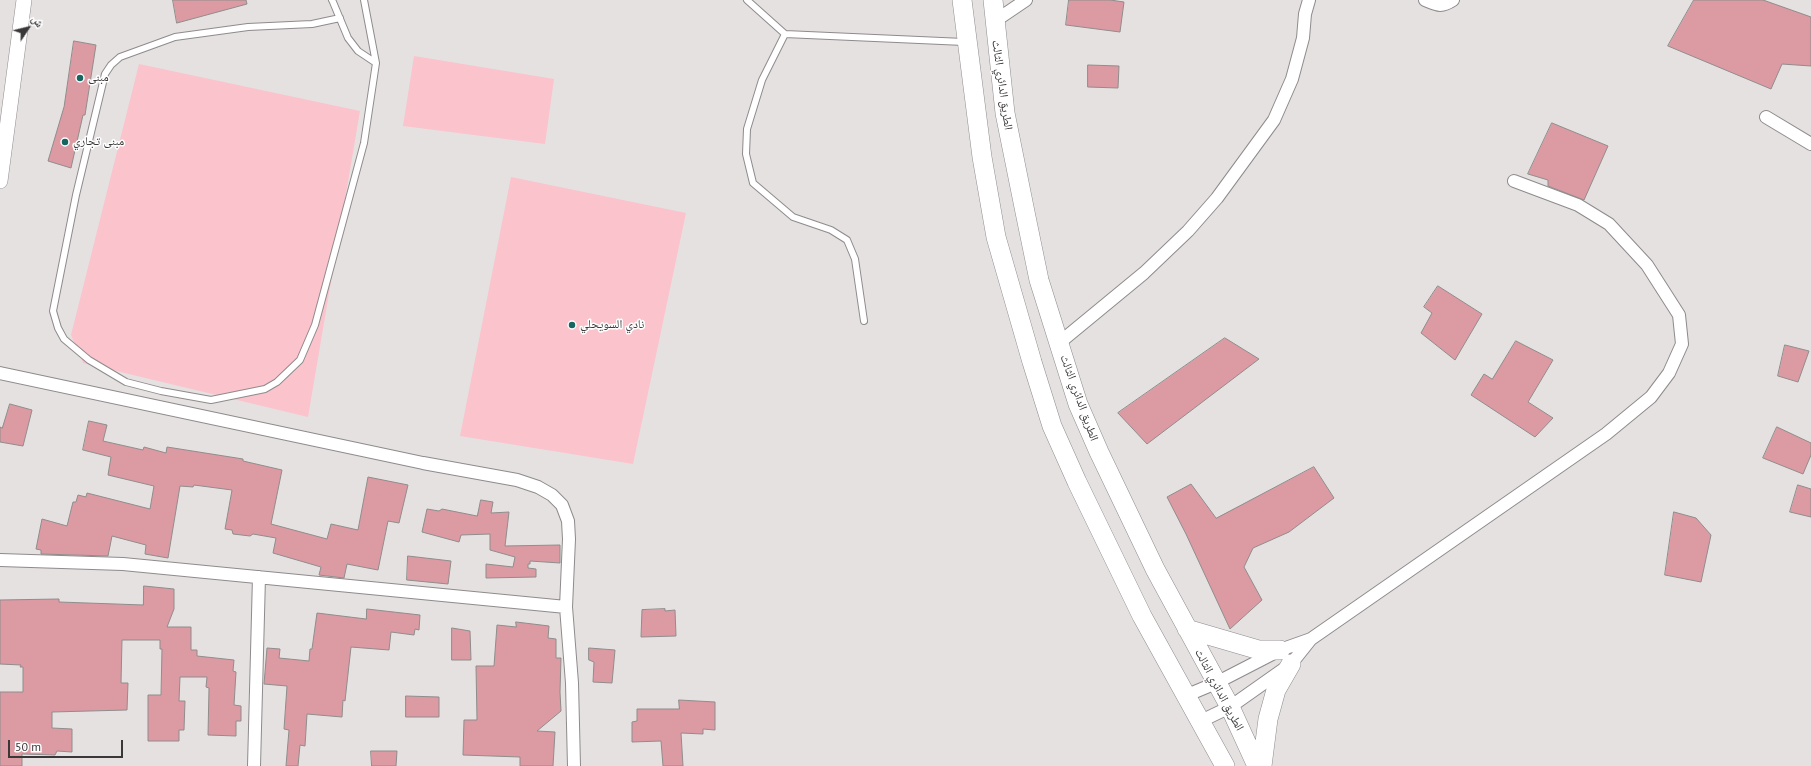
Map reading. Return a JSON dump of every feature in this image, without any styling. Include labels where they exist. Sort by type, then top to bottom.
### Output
[{"type":"main road","points":[[962,0],[982,157],[996,237],[1052,426],[1077,482],[1142,616],[1199,722],[1225,766]]},
{"type":"main road","name":"الطريق الدائري الثالث","points":[[993,0],[1006,121],[1039,280],[1078,404],[1099,452],[1187,629],[1230,707],[1258,766]]},
{"type":"main road","points":[[1187,629],[1285,657],[1268,719],[1262,766]]},
{"type":"street","points":[[0,182],[24,0]]},
{"type":"street","points":[[995,21],[1026,0]]},
{"type":"street","points":[[1059,343],[1144,273],[1188,231],[1218,198],[1274,120],[1292,79],[1309,0]]},
{"type":"street","points":[[1425,0],[1436,5],[1445,6],[1453,0]]},
{"type":"street","points":[[1766,117],[1811,144]]},
{"type":"street","points":[[1199,722],[1230,707],[1285,657],[1630,416],[1651,397],[1669,373],[1682,344],[1679,315],[1647,265],[1609,224],[1578,205],[1514,181]]},
{"type":"street","points":[[0,373],[423,463],[493,474],[538,487],[552,495],[562,505],[568,521],[566,607],[572,683],[574,766]]},
{"type":"street","points":[[0,560],[123,564],[566,607]]},
{"type":"street","points":[[254,766],[259,577]]},
{"type":"street","points":[[1185,696],[1285,657],[1311,639]]},
{"type":"lane","points":[[332,0],[348,38],[358,51],[376,63]]},
{"type":"lane","points":[[340,18],[312,24],[248,27],[175,37],[120,57],[111,65],[105,74],[76,195],[53,311],[58,328],[64,339],[89,360],[126,382],[161,391],[211,400],[264,389],[277,382],[300,360],[315,325],[364,143],[376,63],[364,0]]},
{"type":"lane","points":[[747,0],[785,34],[967,42]]},
{"type":"lane","points":[[785,34],[762,80],[747,129],[746,154],[753,183],[794,217],[832,230],[847,240],[855,259],[864,320]]},
{"type":"shaded area","points":[[414,56],[554,79],[545,144],[403,126]]},
{"type":"shaded area","points":[[139,64],[360,111],[308,417],[83,363],[71,335]]},
{"type":"shaded area","name":"نادي السويحلي","points":[[511,177],[686,213],[633,464],[460,436]]},
{"type":"building","points":[[173,0],[246,0],[247,4],[177,23]]},
{"type":"building","points":[[1069,0],[1110,0],[1124,2],[1120,32],[1066,25]]},
{"type":"building","points":[[1694,0],[1763,0],[1811,17],[1811,66],[1782,64],[1771,89],[1668,46]]},
{"type":"building","points":[[74,41],[96,45],[85,115],[83,115],[71,168],[48,161],[64,107]]},
{"type":"building","points":[[1088,65],[1119,66],[1118,88],[1088,87]]},
{"type":"building","points":[[1552,123],[1608,146],[1584,200],[1548,186],[1548,180],[1528,174]]},
{"type":"building","points":[[1438,286],[1482,314],[1455,360],[1421,333],[1432,313],[1424,307]]},
{"type":"building","points":[[1225,338],[1259,359],[1147,444],[1118,413]]},
{"type":"building","points":[[1516,341],[1553,360],[1528,402],[1553,418],[1535,437],[1471,395],[1484,374],[1492,379]]},
{"type":"building","points":[[1785,345],[1809,351],[1798,382],[1778,376]]},
{"type":"building","points":[[10,404],[32,410],[23,446],[0,442],[0,427],[2,428]]},
{"type":"building","points":[[89,421],[107,425],[103,441],[143,450],[144,447],[166,453],[167,447],[243,459],[243,461],[282,470],[271,524],[327,539],[331,524],[358,530],[368,477],[408,485],[399,523],[388,521],[378,570],[347,564],[344,578],[319,575],[321,567],[273,553],[276,538],[253,534],[250,536],[233,534],[232,530],[225,529],[232,490],[194,485],[193,487],[180,486],[168,558],[145,554],[146,545],[112,536],[108,556],[41,554],[41,550],[36,549],[42,519],[67,526],[73,502],[76,502],[78,495],[86,497],[87,493],[150,509],[154,486],[108,475],[111,457],[83,450]]},
{"type":"building","points":[[1777,427],[1811,443],[1811,455],[1803,474],[1763,458]]},
{"type":"building","points":[[1314,467],[1334,498],[1289,532],[1253,548],[1244,567],[1262,600],[1230,629],[1186,534],[1167,497],[1191,484],[1216,518]]},
{"type":"building","points":[[1798,485],[1811,489],[1811,517],[1790,512]]},
{"type":"building","points":[[481,500],[493,502],[491,513],[509,512],[505,546],[560,545],[560,563],[530,561],[528,568],[536,569],[536,577],[486,578],[486,564],[513,567],[515,557],[490,550],[490,534],[461,535],[459,542],[422,532],[427,509],[439,511],[442,509],[477,516]]},
{"type":"building","points":[[1674,512],[1696,518],[1711,535],[1701,582],[1665,575]]},
{"type":"building","points":[[408,556],[451,561],[448,584],[407,580]]},
{"type":"building","points":[[144,586],[174,589],[174,609],[167,627],[191,627],[191,650],[197,650],[197,656],[234,660],[233,671],[236,672],[234,705],[241,706],[241,721],[236,721],[236,736],[208,735],[209,688],[206,687],[207,677],[180,677],[179,701],[185,701],[184,730],[179,730],[179,741],[148,741],[148,695],[161,695],[162,649],[160,649],[160,640],[122,640],[121,683],[128,683],[127,710],[52,712],[52,728],[72,729],[72,752],[57,751],[55,755],[22,754],[22,766],[0,766],[0,692],[23,692],[23,667],[20,667],[21,665],[0,664],[0,600],[59,599],[59,602],[143,605]]},
{"type":"building","points":[[367,609],[420,615],[419,630],[415,629],[414,635],[391,632],[389,650],[351,647],[342,717],[307,714],[305,746],[300,745],[298,766],[286,766],[289,730],[284,729],[287,686],[264,684],[267,648],[280,649],[279,658],[309,661],[317,613],[366,619]]},
{"type":"building","points":[[665,609],[665,611],[675,610],[676,636],[641,637],[642,610]]},
{"type":"building","points":[[516,622],[549,626],[548,638],[556,639],[556,658],[561,658],[561,711],[537,731],[555,732],[553,766],[520,766],[520,757],[463,755],[464,720],[477,720],[476,666],[494,666],[497,625],[516,627]]},
{"type":"building","points":[[452,628],[470,631],[471,660],[452,660]]},
{"type":"building","points":[[589,648],[615,650],[612,683],[593,682],[594,662],[589,660]]},
{"type":"building","points":[[406,696],[439,697],[439,717],[406,717]]},
{"type":"building","points":[[679,700],[715,702],[715,730],[703,729],[703,734],[681,733],[683,766],[663,766],[661,741],[632,742],[632,722],[637,721],[637,709],[679,709]]},
{"type":"building","points":[[371,751],[397,751],[396,766],[372,766]]},
{"type":"place","name":"مبنى","points":[[80,78]]},
{"type":"place","name":"مبنى تجاري","points":[[65,142]]},
{"type":"place","name":"نادي السويحلي","points":[[572,325]]}]
